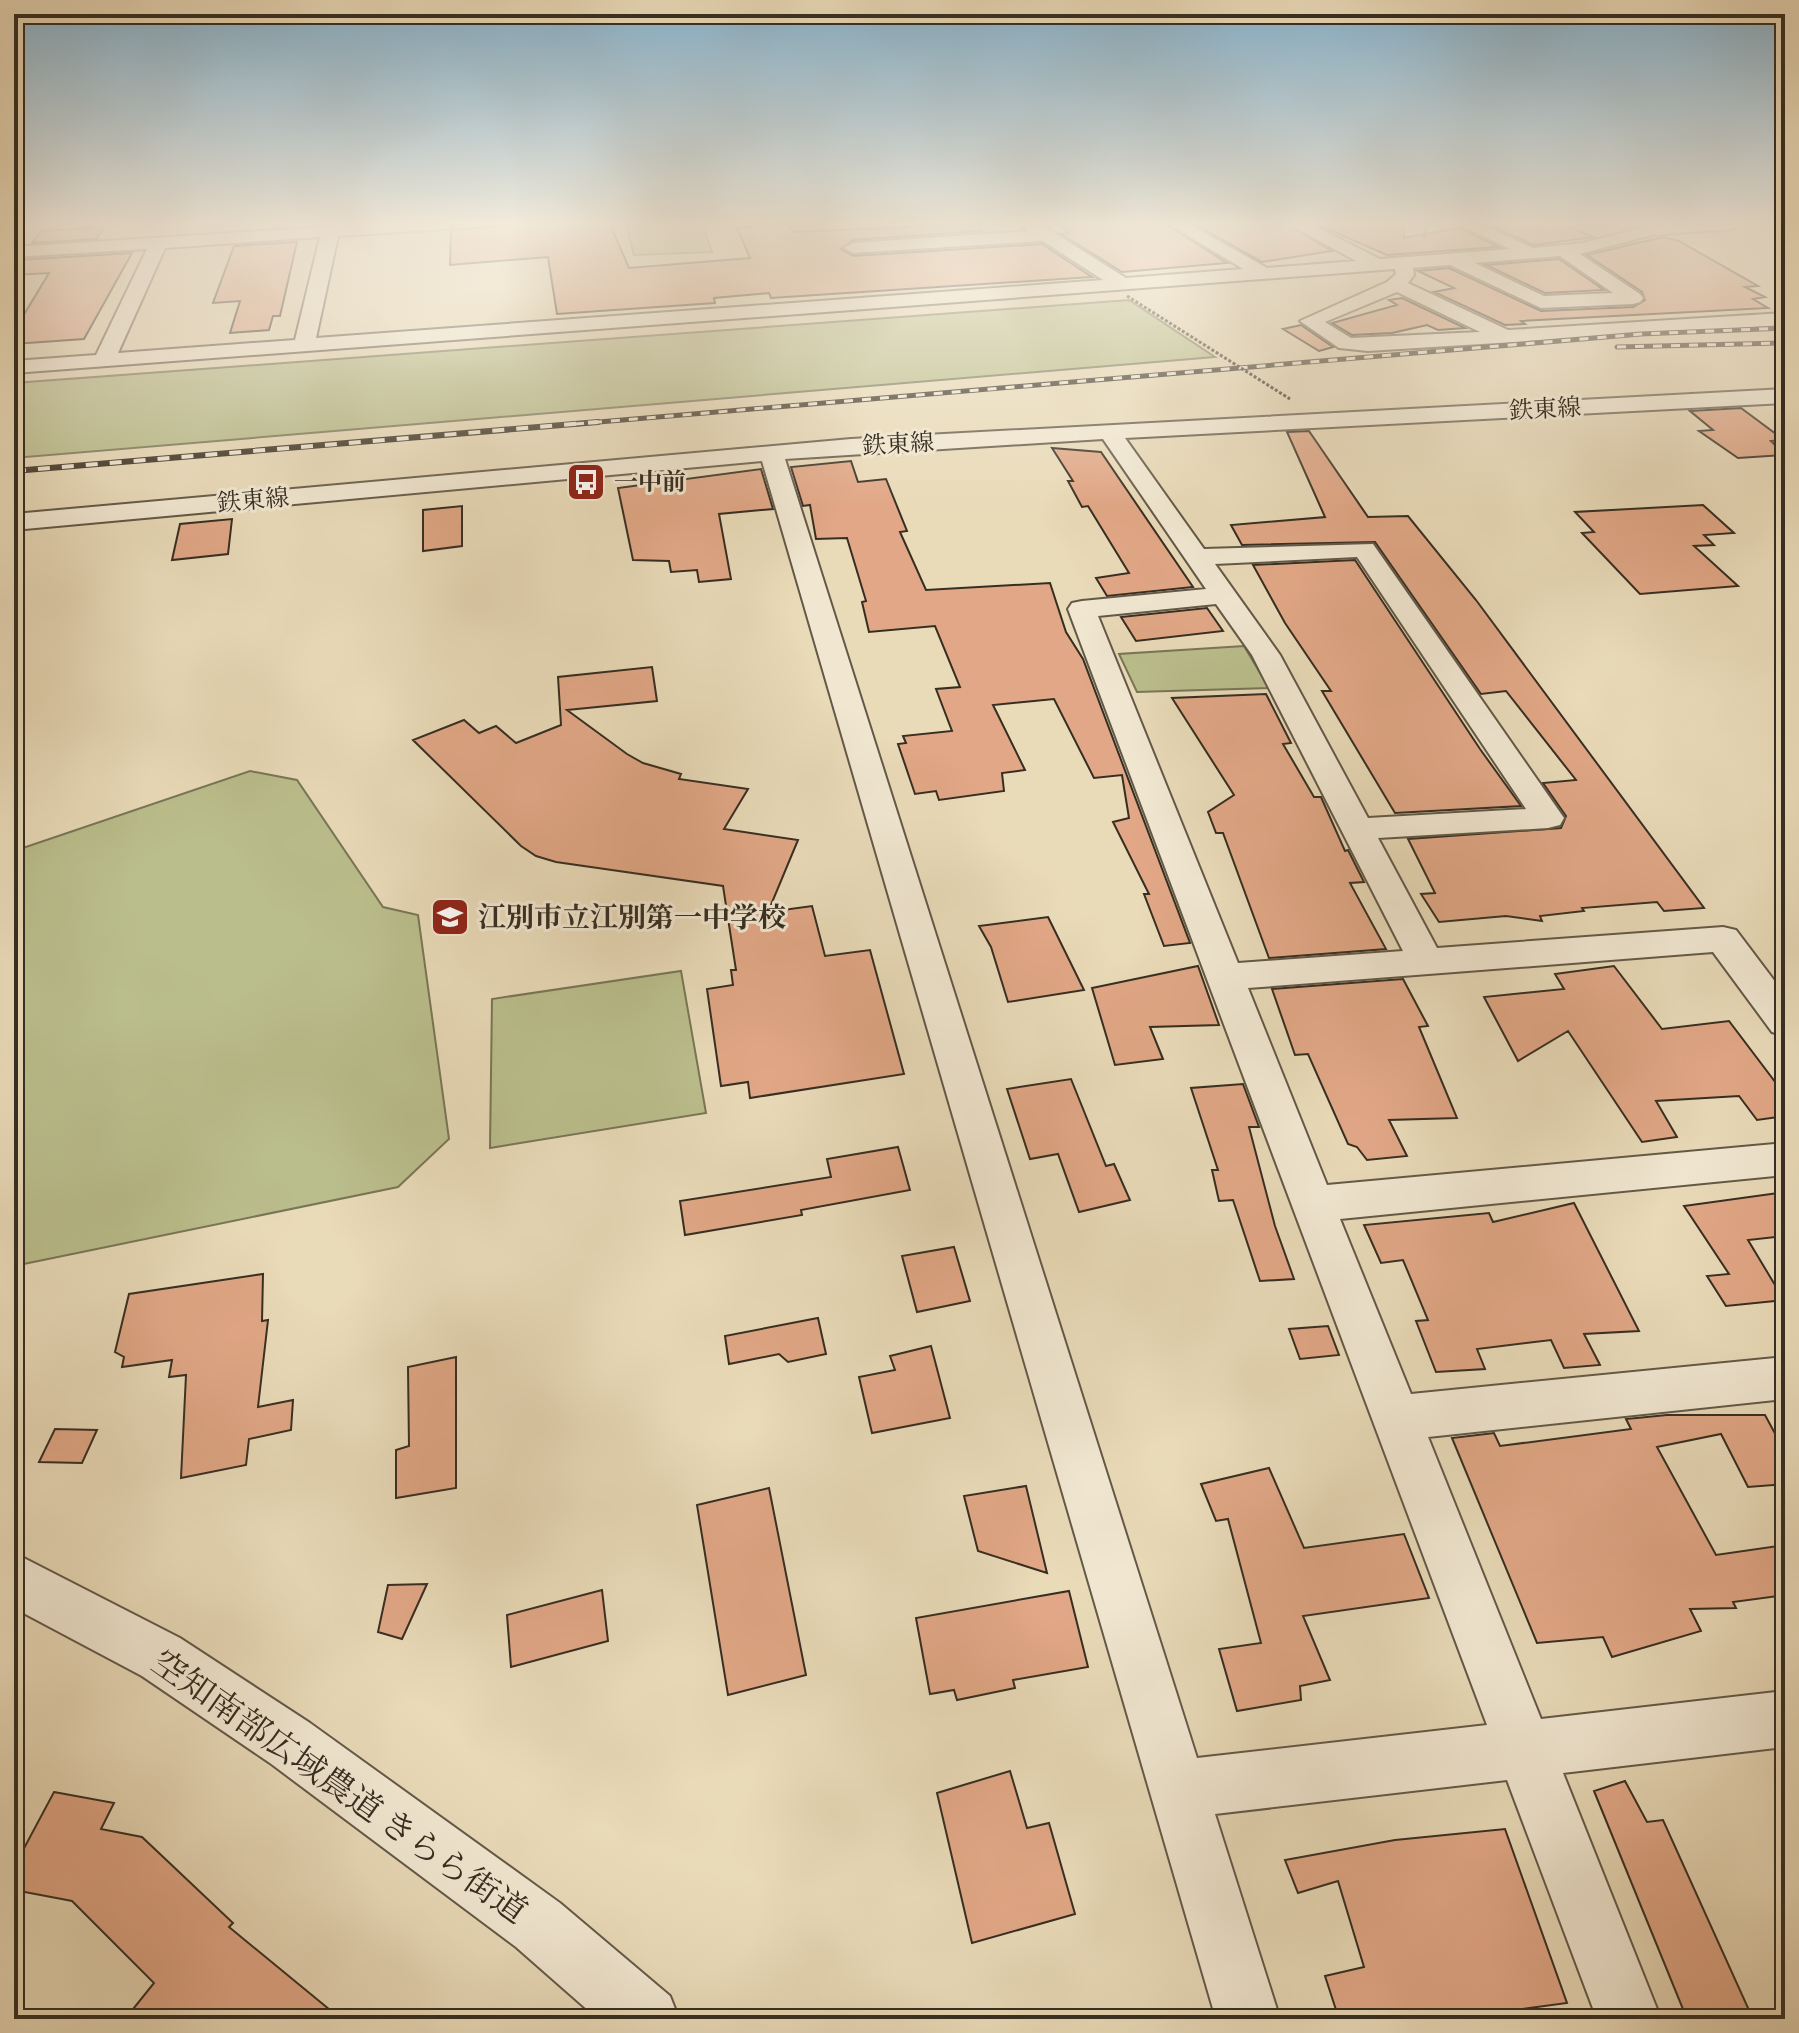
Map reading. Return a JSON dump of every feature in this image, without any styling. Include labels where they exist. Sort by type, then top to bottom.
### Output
[{"type":"street","points":[[104,360],[125,319]]},
{"type":"street","points":[[304,345],[310,319]]},
{"type":"street","points":[[14,367],[604,319]]},
{"type":"street","points":[[1315,319],[1310,321],[1346,344],[1785,319]]},
{"type":"street","points":[[1468,319],[1503,336]]},
{"type":"street","name":"鉄東線","points":[[14,522],[771,453],[1785,396]]},
{"type":"street","points":[[1755,398],[1785,421]]},
{"type":"street","points":[[1109,432],[1266,655],[1425,959]]},
{"type":"street","points":[[771,453],[1248,2019]]},
{"type":"street","points":[[1197,557],[1364,549],[1548,818],[1357,829]]},
{"type":"street","points":[[1224,595],[1082,609],[1629,2019]]},
{"type":"street","points":[[1225,977],[1425,959],[1723,939],[1785,1022]]},
{"type":"street","points":[[1313,1204],[1785,1159]]},
{"type":"street","points":[[1396,1418],[1785,1378]]},
{"type":"street","name":"空知南部広域農道 きらら街道","points":[[14,1579],[161,1657],[290,1743],[538,1925],[647,2019]]},
{"type":"street","points":[[1178,1789],[1785,1719]]},
{"type":"path","points":[[1169,319],[1290,399]]},
{"type":"green space","points":[[875,319],[1157,319],[1215,357],[14,458],[14,383]]},
{"type":"green space","points":[[1244,646],[1269,688],[1137,692],[1119,654]]},
{"type":"green space","points":[[250,771],[297,780],[383,907],[418,915],[449,1139],[398,1187],[14,1266],[14,851]]},
{"type":"green space","points":[[681,971],[706,1113],[490,1148],[492,999]]},
{"type":"building","points":[[21,319],[95,319],[84,339],[14,344],[14,331]]},
{"type":"building","points":[[234,319],[272,319],[269,330],[230,333]]},
{"type":"building","points":[[1347,319],[1446,319],[1465,328],[1438,330],[1427,325],[1392,333],[1352,335],[1332,323]]},
{"type":"building","points":[[1492,319],[1561,319],[1521,321],[1525,324],[1505,325]]},
{"type":"building","points":[[1301,325],[1333,347],[1319,351],[1283,329]]},
{"type":"building","points":[[1741,408],[1784,440],[1771,441],[1785,455],[1738,458],[1699,431],[1713,430],[1690,411]]},
{"type":"building","points":[[1309,431],[1368,517],[1408,516],[1476,600],[1704,908],[1664,911],[1657,902],[1582,908],[1584,911],[1540,916],[1542,921],[1506,916],[1439,922],[1421,894],[1435,893],[1408,839],[1561,828],[1566,816],[1543,783],[1576,780],[1506,691],[1481,694],[1375,542],[1242,545],[1231,525],[1325,517],[1287,432]]},
{"type":"building","points":[[1052,448],[1101,452],[1193,587],[1107,596],[1096,578],[1129,573],[1088,506],[1082,507],[1068,481],[1073,481]]},
{"type":"building","points":[[851,461],[858,482],[886,479],[907,531],[900,532],[926,590],[1050,583],[1066,632],[1083,659],[1190,943],[1164,946],[1144,894],[1149,894],[1113,822],[1129,818],[1122,775],[1094,778],[1054,699],[993,705],[1025,770],[1002,773],[1004,791],[939,800],[936,791],[915,794],[898,744],[906,743],[903,736],[952,731],[936,689],[960,687],[935,626],[869,632],[862,602],[866,601],[847,538],[816,539],[810,505],[803,506],[791,467]]},
{"type":"building","points":[[761,469],[773,509],[719,514],[731,579],[699,582],[697,570],[671,572],[669,561],[633,560],[618,488]]},
{"type":"building","points":[[1703,505],[1734,533],[1704,535],[1714,545],[1694,546],[1738,586],[1640,594],[1582,533],[1594,532],[1575,512]]},
{"type":"building","points":[[462,506],[462,546],[423,551],[423,510]]},
{"type":"building","points":[[232,519],[228,554],[172,560],[180,524]]},
{"type":"building","points":[[1355,560],[1521,806],[1395,813],[1322,691],[1331,691],[1285,623],[1253,565]]},
{"type":"building","points":[[1207,608],[1223,631],[1136,641],[1121,617]]},
{"type":"building","points":[[652,667],[657,701],[567,710],[627,754],[643,763],[681,774],[679,779],[748,789],[724,829],[798,840],[768,912],[812,906],[825,956],[870,950],[904,1074],[750,1098],[748,1082],[721,1086],[707,989],[733,985],[731,970],[736,970],[723,886],[556,862],[536,856],[521,846],[413,740],[464,720],[479,733],[496,726],[516,743],[561,725],[558,677]]},
{"type":"building","points":[[1266,694],[1291,743],[1283,744],[1314,797],[1321,797],[1345,851],[1348,850],[1364,882],[1350,883],[1386,949],[1269,958],[1223,833],[1216,833],[1208,812],[1234,795],[1172,698]]},
{"type":"building","points":[[1048,917],[1084,990],[1008,1002],[991,947],[979,926]]},
{"type":"building","points":[[1198,966],[1219,1025],[1150,1027],[1163,1059],[1115,1065],[1092,988]]},
{"type":"building","points":[[1614,966],[1662,1029],[1729,1021],[1785,1095],[1785,1116],[1757,1120],[1739,1096],[1656,1101],[1677,1137],[1642,1142],[1568,1031],[1518,1061],[1484,997],[1564,989],[1555,974]]},
{"type":"building","points":[[1403,979],[1428,1026],[1419,1027],[1457,1118],[1389,1120],[1407,1156],[1367,1160],[1357,1147],[1348,1144],[1308,1054],[1295,1055],[1272,989]]},
{"type":"building","points":[[1071,1079],[1106,1166],[1114,1164],[1130,1200],[1079,1212],[1058,1154],[1030,1159],[1007,1089]]},
{"type":"building","points":[[1243,1084],[1259,1127],[1249,1127],[1275,1226],[1294,1279],[1260,1281],[1233,1200],[1219,1201],[1212,1170],[1218,1170],[1191,1088]]},
{"type":"building","points":[[898,1147],[910,1190],[801,1210],[802,1215],[685,1235],[680,1201],[831,1177],[827,1159]]},
{"type":"building","points":[[1785,1192],[1785,1236],[1748,1240],[1784,1300],[1726,1306],[1707,1276],[1729,1274],[1684,1206]]},
{"type":"building","points":[[1574,1203],[1639,1331],[1584,1334],[1600,1365],[1564,1368],[1551,1340],[1477,1349],[1485,1369],[1436,1372],[1416,1321],[1428,1320],[1403,1260],[1381,1263],[1364,1225],[1489,1213],[1493,1222]]},
{"type":"building","points":[[954,1247],[970,1301],[917,1312],[902,1256]]},
{"type":"building","points":[[263,1274],[262,1321],[268,1320],[258,1407],[293,1400],[291,1430],[249,1439],[246,1465],[181,1478],[186,1375],[169,1377],[172,1360],[122,1367],[124,1357],[115,1352],[129,1294]]},
{"type":"building","points":[[818,1318],[826,1354],[788,1362],[779,1354],[729,1364],[725,1336]]},
{"type":"building","points":[[1328,1326],[1339,1355],[1300,1359],[1289,1329]]},
{"type":"building","points":[[931,1346],[950,1418],[872,1433],[859,1377],[895,1370],[890,1356]]},
{"type":"building","points":[[456,1357],[456,1488],[396,1498],[396,1450],[409,1446],[408,1367]]},
{"type":"building","points":[[1667,1415],[1765,1415],[1785,1452],[1785,1484],[1748,1487],[1721,1434],[1657,1447],[1716,1555],[1785,1545],[1785,1595],[1733,1602],[1736,1608],[1690,1609],[1701,1631],[1612,1657],[1603,1637],[1537,1643],[1452,1438],[1494,1433],[1500,1446],[1631,1429],[1626,1419]]},
{"type":"building","points":[[55,1429],[97,1430],[82,1463],[39,1462]]},
{"type":"building","points":[[1269,1468],[1304,1548],[1404,1534],[1429,1598],[1303,1616],[1330,1680],[1300,1686],[1301,1700],[1237,1711],[1219,1649],[1261,1643],[1228,1519],[1216,1521],[1201,1484]]},
{"type":"building","points":[[1026,1486],[1047,1573],[978,1551],[964,1496]]},
{"type":"building","points":[[769,1488],[806,1675],[728,1695],[697,1505]]},
{"type":"building","points":[[427,1584],[402,1639],[378,1632],[388,1585]]},
{"type":"building","points":[[602,1590],[608,1641],[511,1667],[507,1615]]},
{"type":"building","points":[[1069,1591],[1088,1667],[1013,1680],[1015,1688],[957,1700],[954,1690],[930,1694],[916,1618]]},
{"type":"building","points":[[1010,1771],[1027,1828],[1049,1823],[1075,1914],[972,1943],[937,1793]]},
{"type":"building","points":[[1625,1781],[1647,1822],[1663,1820],[1753,2019],[1687,2019],[1594,1791]]},
{"type":"building","points":[[54,1792],[114,1803],[101,1829],[142,1837],[233,1923],[229,1927],[341,2019],[125,2019],[154,1983],[72,1901],[14,1890],[14,1867]]},
{"type":"building","points":[[1505,1829],[1567,2003],[1449,2019],[1339,2019],[1325,1976],[1364,1967],[1338,1881],[1298,1893],[1285,1860],[1395,1840]]},
{"type":"railway","points":[[575,424],[1641,334],[1785,328]]},
{"type":"railway","points":[[1617,347],[1785,343]]},
{"type":"railway","points":[[14,471],[598,422]]},
{"type":"place","name":"一中前","points":[[586,482]]},
{"type":"place","name":"江別市立江別第一中学校","points":[[450,917]]}]
